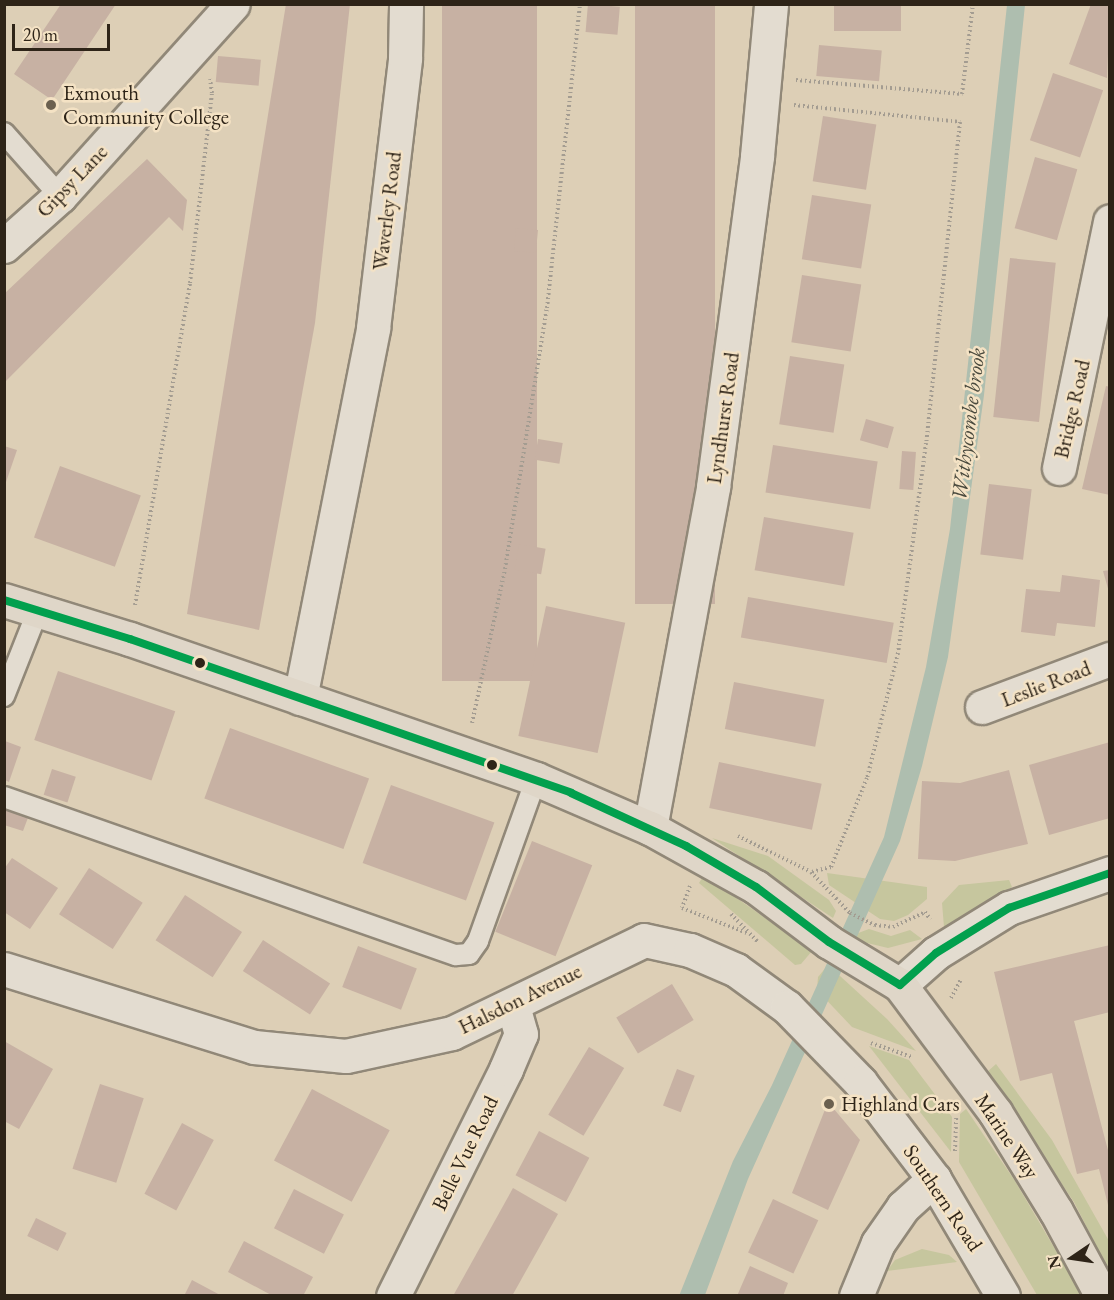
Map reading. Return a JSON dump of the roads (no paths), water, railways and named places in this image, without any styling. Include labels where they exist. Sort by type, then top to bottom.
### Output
[{"type":"highway","points":[[4,600],[130,639],[536,779],[650,828],[756,887],[828,942],[900,985]]},
{"type":"highway","name":"Marine Way","points":[[900,985],[995,1112],[1056,1211],[1102,1296]]},
{"type":"street","name":"Gipsy Lane","points":[[4,246],[60,196],[204,39],[233,4]]},
{"type":"street","name":"Waverley Road","points":[[300,698],[373,328],[405,58],[406,4]]},
{"type":"street","name":"Lyndhurst Road","points":[[650,828],[713,487],[764,89],[771,4]]},
{"type":"street","name":"Bridge Road","points":[[1059,468],[1098,350],[1110,221]]},
{"type":"street","name":"Leslie Road","points":[[982,707],[1110,659]]},
{"type":"street","points":[[900,985],[936,952],[1009,908],[1110,873]]},
{"type":"street","name":"Halsdon Avenue","points":[[4,969],[254,1047],[346,1056],[452,1033],[513,1006],[597,960],[644,940],[690,950],[736,970],[804,1025]]},
{"type":"street","name":"Belle Vue Road","points":[[393,1296],[510,1060],[520,1034],[513,1006]]},
{"type":"street","name":"Southern Road","points":[[804,1025],[860,1083],[934,1179],[1003,1296]]},
{"type":"street","points":[[856,1296],[878,1243],[903,1207],[934,1179]]},
{"type":"lane","points":[[4,133],[60,196]]},
{"type":"lane","points":[[4,696],[38,610]]},
{"type":"lane","points":[[4,797],[456,955],[469,954],[478,941],[536,779]]},
{"type":"water","name":"Withycombe brook","points":[[1007,5],[1025,5],[984,395],[948,657],[922,766],[900,841],[748,1179],[705,1295],[679,1296],[733,1161],[772,1085],[884,837],[926,667],[950,529]]},
{"type":"place","name":"Exmouth Community College","points":[[51,105]]},
{"type":"place","name":"Highland Cars","points":[[829,1104]]}]
